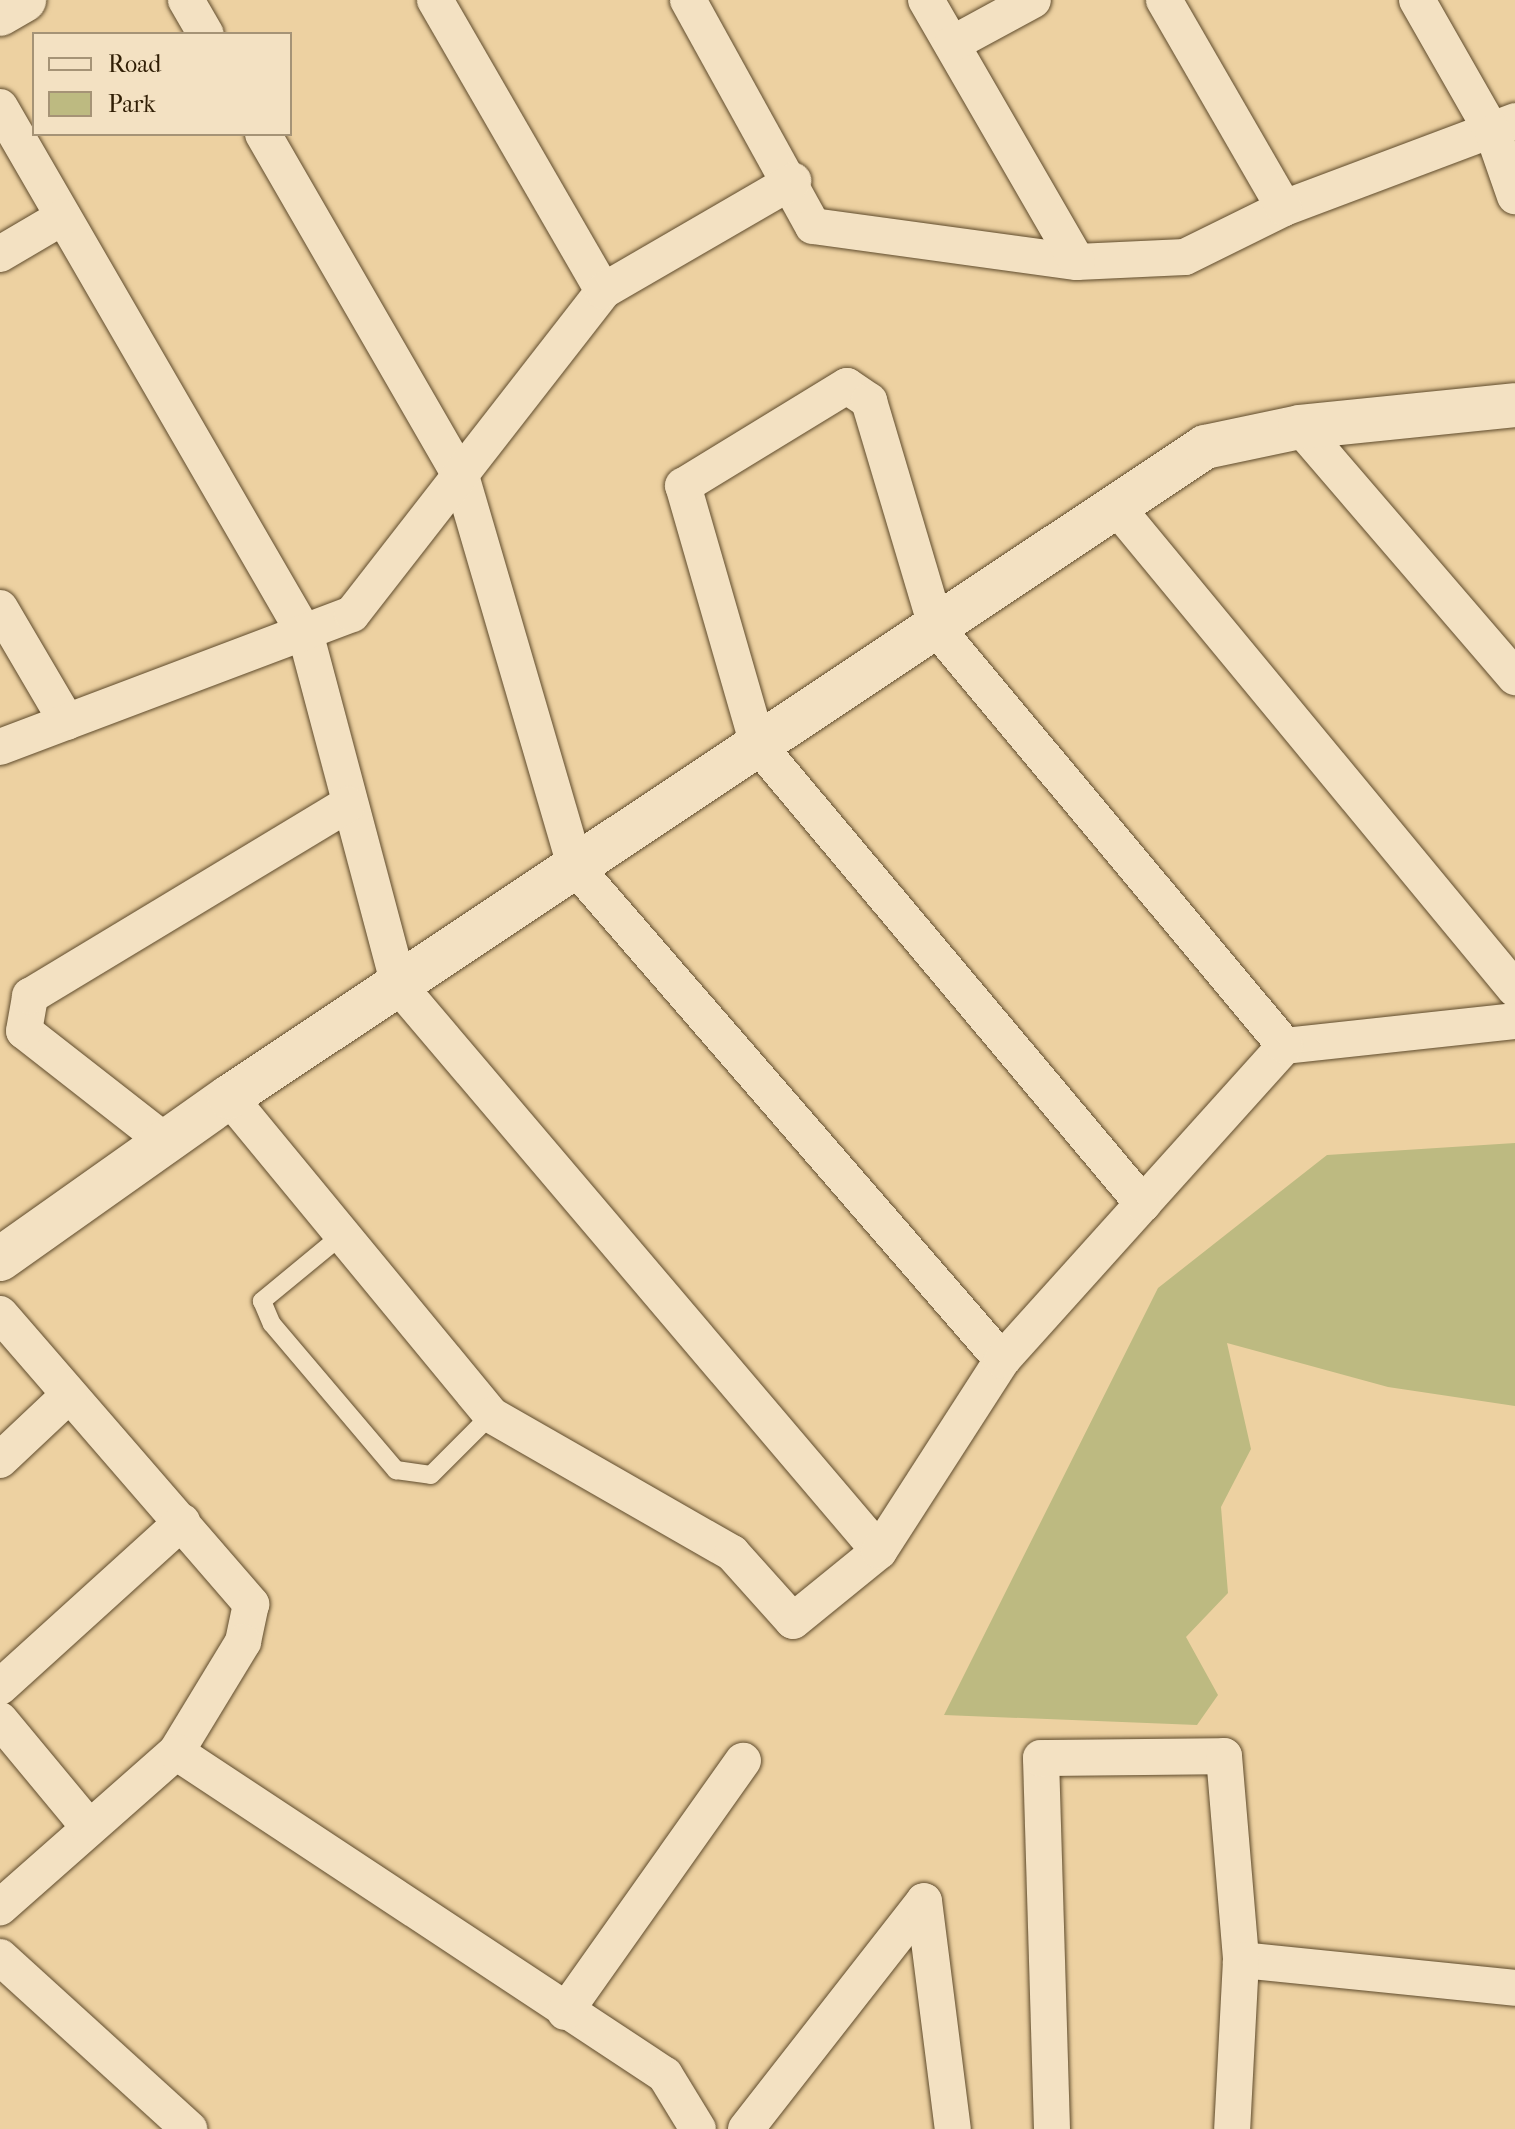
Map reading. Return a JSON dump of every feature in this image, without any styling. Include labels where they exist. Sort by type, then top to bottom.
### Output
[{"type":"street","points":[[0,14],[24,0]]},
{"type":"street","points":[[186,0],[205,32]]},
{"type":"street","points":[[435,0],[603,291]]},
{"type":"street","points":[[688,0],[793,181],[813,226],[1077,262],[1185,257],[1284,208],[1504,127]]},
{"type":"street","points":[[926,0],[1077,262]]},
{"type":"street","points":[[952,44],[1033,0]]},
{"type":"street","points":[[1164,0],[1284,208]]},
{"type":"street","points":[[1417,0],[1504,127],[1515,196]]},
{"type":"street","points":[[0,107],[306,636],[348,804],[399,986],[879,1551]]},
{"type":"street","points":[[264,136],[462,479],[576,868],[1002,1360]]},
{"type":"street","points":[[0,747],[306,636],[352,614],[462,479],[603,291],[793,181]]},
{"type":"street","points":[[0,254],[63,217]]},
{"type":"street","points":[[1143,1204],[758,745],[683,486],[847,386],[869,401],[937,629],[1285,1046]]},
{"type":"street","points":[[0,1259],[229,1097],[937,629],[1114,504],[1205,447],[1300,427],[1515,405]]},
{"type":"street","points":[[1300,427],[1515,677]]},
{"type":"street","points":[[1114,504],[1515,989]]},
{"type":"street","points":[[0,608],[67,722]]},
{"type":"street","points":[[166,1142],[24,1031],[30,996],[348,804]]},
{"type":"street","points":[[229,1097],[491,1415],[732,1553],[793,1621],[879,1551],[1002,1360],[1285,1046],[1515,1021]]},
{"type":"street","points":[[0,1314],[251,1604],[243,1642],[176,1752],[88,1826],[0,1907]]},
{"type":"street","points":[[0,1460],[69,1395]]},
{"type":"street","points":[[0,1687],[182,1522]]},
{"type":"street","points":[[0,1720],[88,1826]]},
{"type":"street","points":[[176,1752],[565,2012],[665,2075],[698,2129]]},
{"type":"street","points":[[1052,2129],[1041,1758],[1224,1756],[1241,1960],[1232,2129]]},
{"type":"street","points":[[565,2012],[743,1761]]},
{"type":"street","points":[[746,2129],[924,1901],[953,2129]]},
{"type":"street","points":[[0,1957],[189,2129]]},
{"type":"street","points":[[1241,1960],[1515,1988]]},
{"type":"lane","points":[[342,1235],[262,1301],[272,1324],[396,1470],[431,1475],[491,1415]]},
{"type":"green space","points":[[1515,1143],[1515,1406],[1388,1387],[1227,1343],[1251,1449],[1221,1507],[1228,1593],[1186,1637],[1218,1695],[1197,1725],[944,1715],[1158,1288],[1327,1155]]}]
